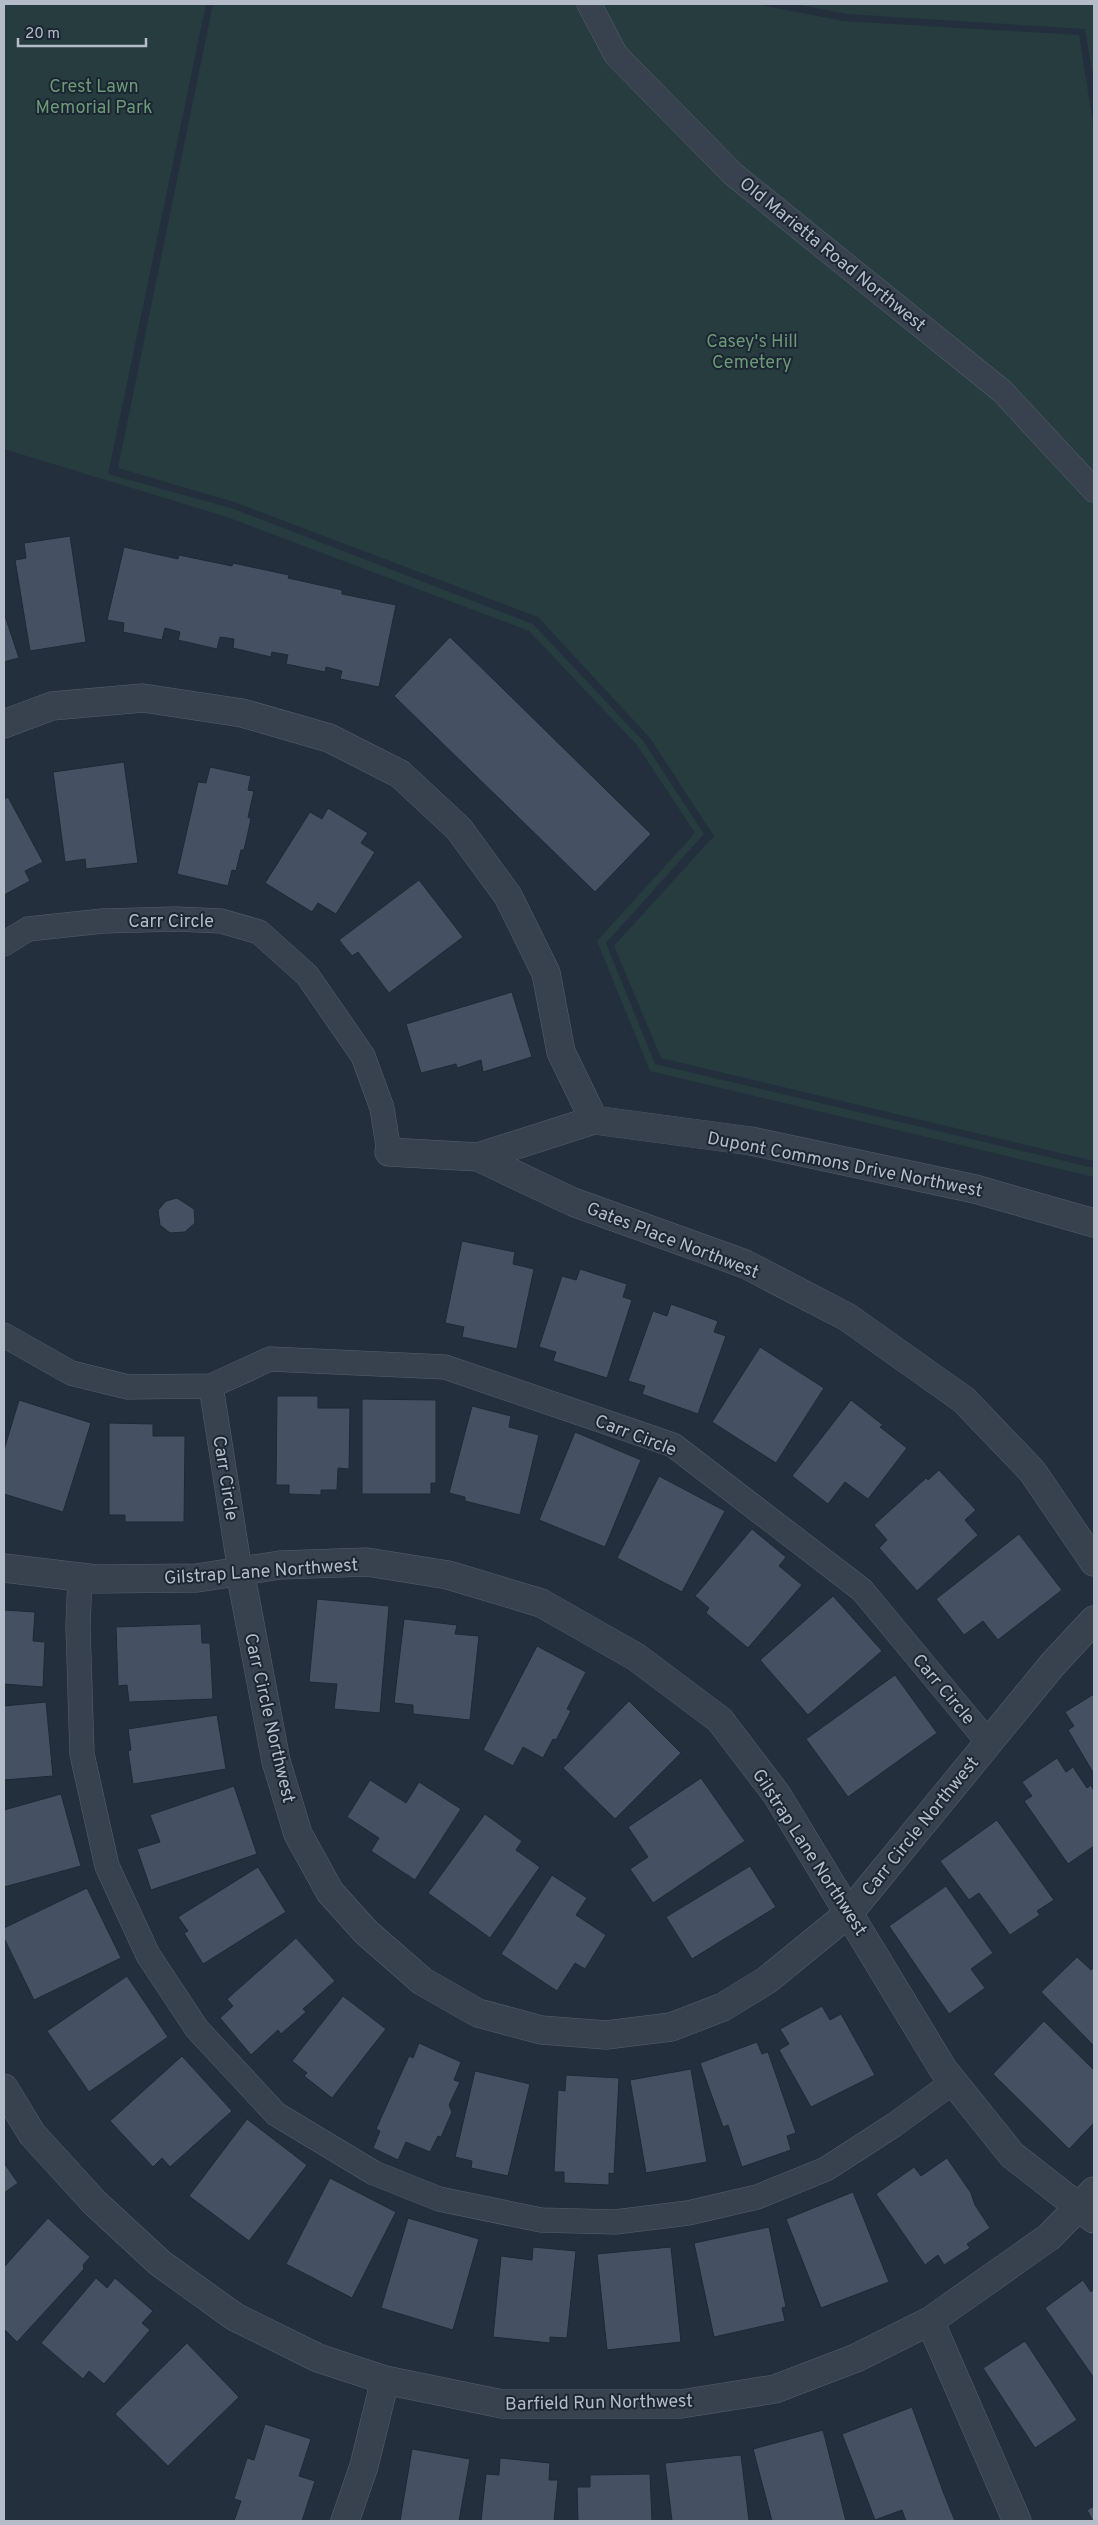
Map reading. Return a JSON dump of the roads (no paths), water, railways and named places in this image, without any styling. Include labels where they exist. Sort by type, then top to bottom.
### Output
[{"type":"street","points":[[4,724],[52,706],[143,698],[242,714],[330,738],[400,774],[459,829],[508,896],[546,973],[561,1052],[594,1120]]},
{"type":"street","name":"Dupont Commons Drive Northwest","points":[[478,1157],[594,1120],[750,1141],[975,1189],[1094,1223]]},
{"type":"street","name":"Gates Place Northwest","points":[[389,1152],[478,1157],[573,1202],[745,1264],[846,1317],[964,1400],[1032,1471],[1094,1562]]},
{"type":"street","name":"Gilstrap Lane Northwest","points":[[4,1568],[96,1579],[197,1578],[280,1565],[367,1562],[448,1575],[541,1603],[636,1657],[720,1720],[777,1795],[953,2082],[1012,2155],[1089,2206]]},
{"type":"street","name":"Carr Circle Northwest","points":[[240,1571],[276,1761],[298,1834],[330,1892],[366,1932],[422,1981],[478,2013],[550,2030],[606,2034],[671,2028],[723,2007],[767,1980],[850,1913],[988,1742],[1053,1664],[1094,1620]]},
{"type":"street","name":"Barfield Run Northwest","points":[[4,2088],[32,2134],[95,2203],[160,2263],[235,2317],[318,2358],[385,2380],[502,2404],[681,2404],[776,2390],[856,2358],[930,2321],[1049,2237],[1089,2206]]},
{"type":"street","points":[[930,2321],[1017,2521]]},
{"type":"street","points":[[345,2521],[364,2466],[385,2380]]},
{"type":"lane","name":"Old Marietta Road Northwest","points":[[589,4],[616,55],[733,174],[1002,391],[1094,490]]},
{"type":"lane","name":"Carr Circle","points":[[4,944],[28,929],[103,921],[176,919],[221,921],[259,932],[307,975],[363,1056],[382,1108],[389,1152]]},
{"type":"lane","name":"Carr Circle","points":[[4,1335],[71,1373],[128,1387],[211,1386],[270,1359],[445,1367],[674,1445],[862,1590],[988,1742]]},
{"type":"lane","name":"Carr Circle","points":[[211,1386],[240,1571]]},
{"type":"lane","points":[[80,1577],[78,1626],[82,1754],[107,1866],[148,1954],[197,2029],[276,2114],[374,2173],[439,2199],[541,2220],[615,2222],[688,2213],[757,2197],[826,2169],[894,2125],[953,2082]]},
{"type":"park label","name":"Crest Lawn Memorial Park","points":[[94,96]]},
{"type":"park label","name":"Casey's Hill Cemetery","points":[[752,351]]}]
